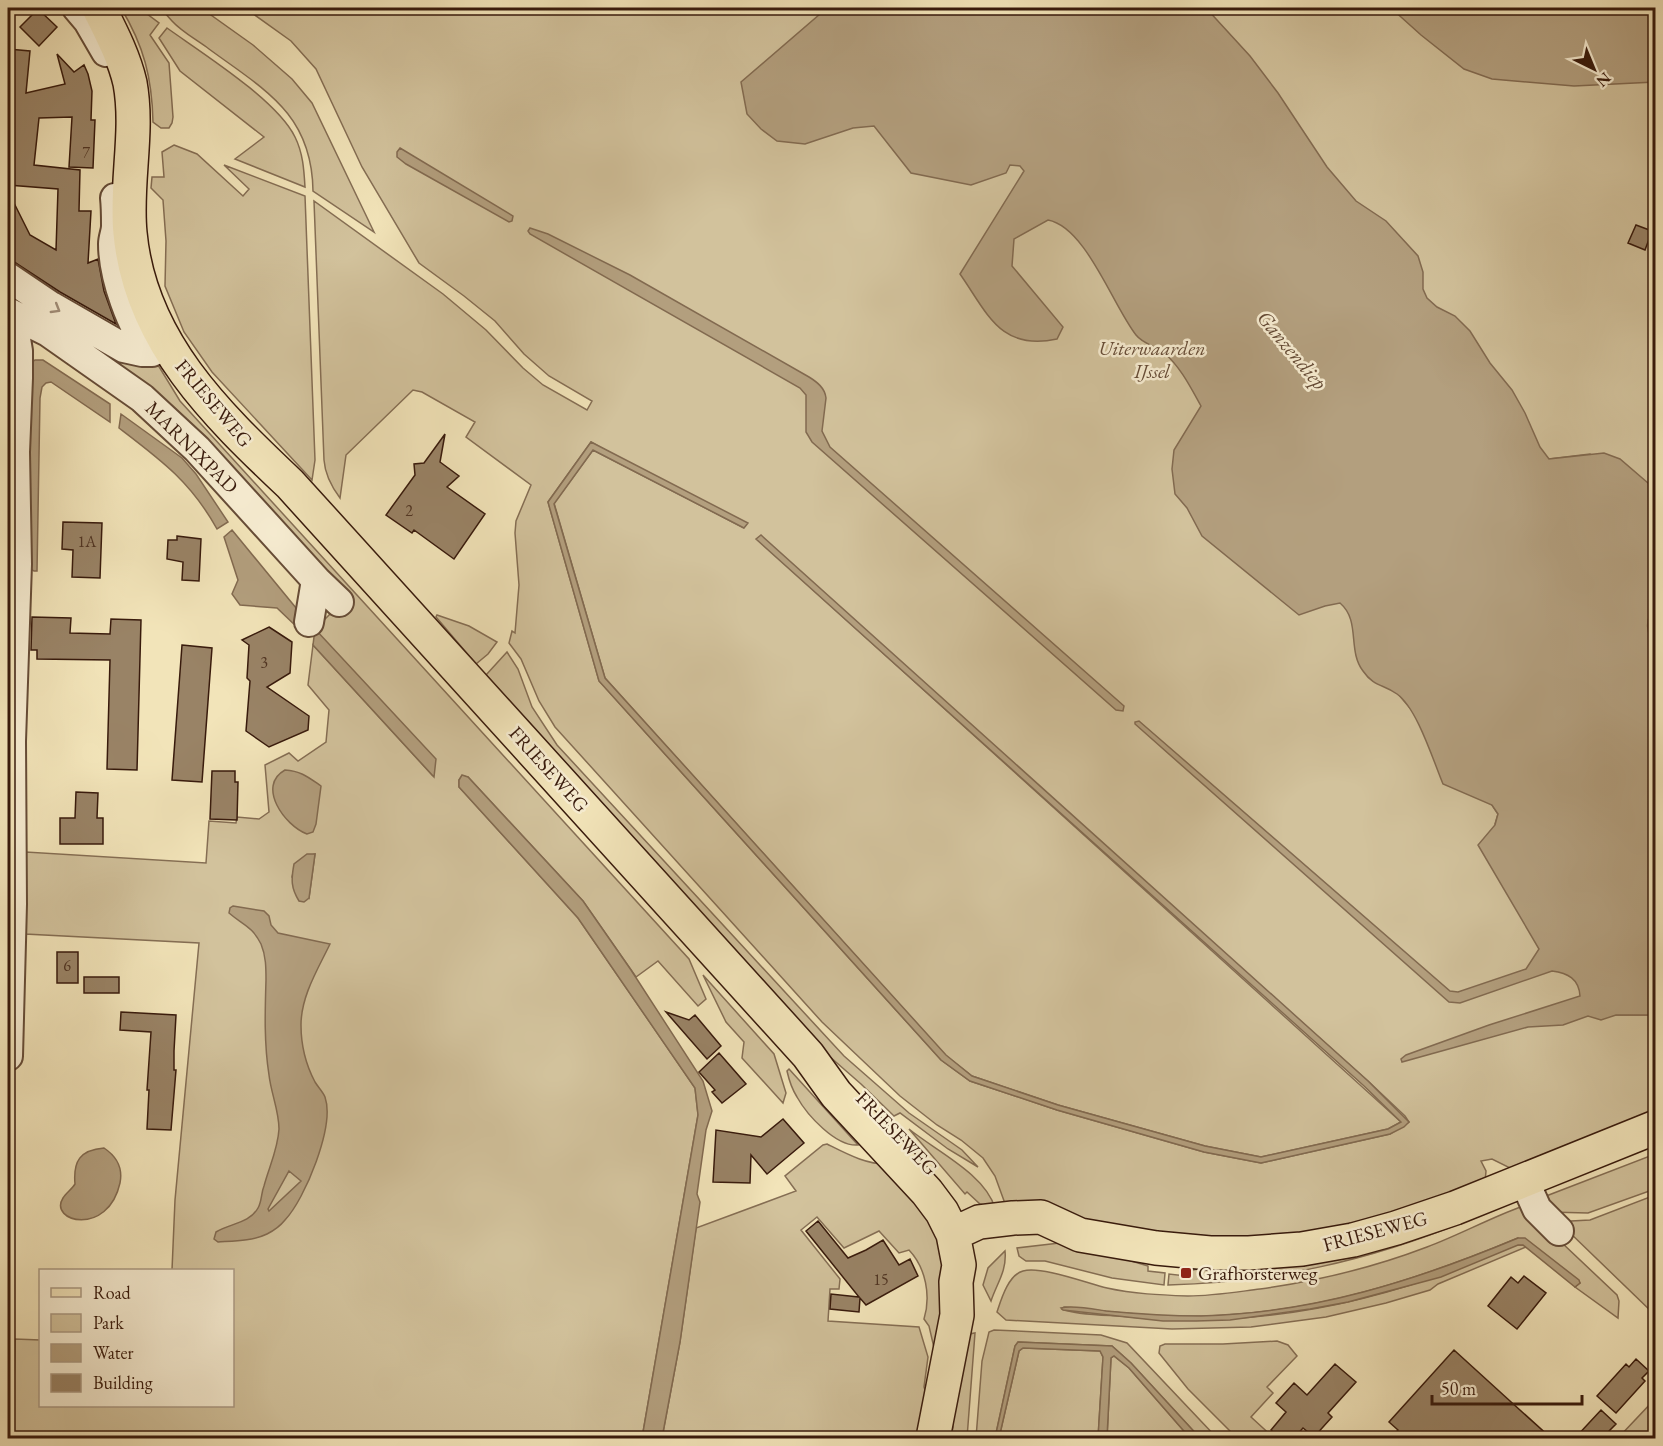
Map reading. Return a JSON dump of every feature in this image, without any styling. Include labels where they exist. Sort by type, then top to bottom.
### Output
[{"type":"main road","points":[[99,8],[122,58],[131,91],[130,214]]},
{"type":"main road","points":[[105,8],[129,33],[138,52],[145,78],[148,106],[130,214]]},
{"type":"main road","name":"FRIESEWEG","points":[[130,214],[130,235],[141,286],[152,315],[167,345],[197,389],[232,430],[290,484],[808,1055],[836,1094],[927,1192],[942,1212],[968,1234],[1013,1218],[1041,1217],[1080,1234],[1128,1245],[1181,1251],[1285,1252],[1353,1240],[1396,1228],[1656,1127]]},
{"type":"main road","points":[[933,1438],[957,1315],[956,1282],[968,1234]]},
{"type":"street","points":[[77,8],[100,39],[116,86],[130,214]]},
{"type":"street","points":[[8,277],[51,306],[124,348],[142,352],[167,345]]},
{"type":"street","points":[[8,1056],[12,904],[13,652],[17,564],[15,452],[18,378],[18,351],[10,313]]},
{"type":"street","name":"MARNIXPAD","points":[[10,313],[48,332],[142,398],[197,449],[316,580]]},
{"type":"street","points":[[316,580],[339,602]]},
{"type":"street","points":[[309,622],[316,580]]},
{"type":"street","points":[[1524,1180],[1537,1209],[1559,1231]]},
{"type":"green space","points":[[121,8],[139,8],[159,23],[150,35],[169,63],[173,117],[169,128],[161,128],[153,122],[151,91],[145,63],[136,36]]},
{"type":"green space","points":[[159,8],[201,8],[253,45],[292,79],[312,103],[374,232],[313,191],[311,164],[304,142],[282,106],[249,78],[180,29]]},
{"type":"green space","name":"Uiterwaarden IJssel","points":[[245,8],[1655,9],[1655,489],[1590,454],[1549,459],[1398,694],[1498,814],[1495,824],[1567,973],[1616,1015],[1655,1015],[1655,1115],[1516,1171],[1492,1159],[1481,1161],[1486,1171],[1485,1183],[1329,1233],[1221,1242],[1007,1209],[995,1176],[983,1158],[900,1096],[822,1022],[555,727],[539,701],[521,659],[509,643],[512,631],[515,633],[519,585],[516,521],[531,485],[466,437],[475,422],[422,392],[413,390],[346,455],[340,498],[334,489],[327,475],[324,460],[314,201],[443,294],[486,330],[543,385],[587,410],[592,401],[549,376],[524,354],[495,321],[419,263],[362,167],[316,69],[291,41]],"holes":[[[591,442],[744,528],[593,450],[554,503],[605,678],[945,1055],[972,1076],[1058,1105],[1205,1146],[1261,1157],[1388,1129],[1401,1122],[757,539],[1368,1081],[1409,1122],[1390,1134],[1261,1163],[1204,1152],[1057,1110],[970,1081],[941,1060],[599,681],[548,502]]]},
{"type":"green space","points":[[167,28],[256,93],[286,123],[300,149],[305,187],[235,159],[264,137],[180,71],[159,38]]},
{"type":"green space","points":[[174,145],[197,154],[243,196],[249,189],[224,165],[305,196],[315,460],[312,480],[212,372],[184,332],[165,286],[166,241],[163,200],[151,188],[152,177],[164,177],[162,152]]},
{"type":"green space","points":[[8,287],[129,358],[158,365],[180,401],[689,959],[706,999],[698,1006],[658,961],[636,977],[583,901],[468,777],[462,776],[459,780],[459,787],[578,918],[695,1088],[698,1115],[642,1438],[13,1438],[15,1339],[39,1340],[39,1407],[234,1407],[234,1269],[172,1269],[175,1200],[199,943],[25,934],[26,852],[206,863],[209,821],[236,823],[237,817],[259,819],[269,812],[265,765],[289,753],[298,761],[326,742],[329,710],[308,685],[313,645],[433,776],[315,629],[333,611],[300,552],[8,302]],"holes":[[[315,854],[309,898],[292,877],[299,861]]]},
{"type":"green space","points":[[437,615],[469,626],[497,642],[476,664],[436,617]]},
{"type":"green space","points":[[507,652],[518,669],[532,707],[557,745],[844,1056],[909,1113],[962,1150],[978,1167],[948,1149],[900,1113],[894,1116],[829,1056],[486,675]]},
{"type":"green space","points":[[703,975],[774,1054],[786,1093],[783,1103],[742,1058],[744,1042],[726,1022]]},
{"type":"green space","points":[[789,1069],[858,1145],[841,1141],[815,1121],[794,1091],[787,1071]]},
{"type":"green space","points":[[909,1129],[971,1174],[990,1196],[995,1208],[980,1204],[967,1192],[965,1194]]},
{"type":"green space","points":[[827,1144],[865,1161],[889,1164],[931,1209],[949,1257],[935,1352],[929,1326],[924,1319],[927,1301],[926,1283],[920,1265],[909,1250],[899,1253],[879,1231],[844,1248],[817,1217],[801,1230],[840,1279],[839,1289],[830,1289],[828,1321],[919,1327],[928,1357],[924,1387],[929,1402],[923,1438],[662,1438],[680,1342],[696,1228],[796,1191],[785,1176]]},
{"type":"green space","points":[[1655,1154],[1655,1189],[1588,1213],[1548,1212],[1541,1198]]},
{"type":"green space","points":[[1655,1195],[1655,1315],[1567,1230],[1567,1224],[1571,1221],[1590,1220]]},
{"type":"green space","points":[[1523,1206],[1617,1295],[1618,1318],[1575,1287],[1580,1283],[1518,1238],[1434,1271],[1391,1284],[1348,1296],[1260,1312],[1215,1316],[1169,1316],[1064,1307],[1062,1309],[1090,1314],[1171,1320],[1272,1315],[1371,1296],[1468,1265],[1515,1245],[1526,1247],[1438,1284],[1430,1290],[1326,1317],[1251,1327],[1172,1329],[1006,1320],[997,1312],[1009,1283],[1013,1277],[1023,1271],[1052,1273],[1107,1288],[1137,1293],[1188,1296],[1233,1293],[1324,1278],[1406,1255]]},
{"type":"green space","points":[[1466,1221],[1393,1247],[1320,1267],[1246,1279],[1168,1285],[1169,1274],[1186,1276],[1187,1271]]},
{"type":"green space","points":[[1068,1242],[1148,1266],[1148,1271],[1165,1273],[1164,1285],[1112,1278],[1045,1261],[1026,1261],[1019,1256],[1017,1248]]},
{"type":"green space","points":[[1005,1251],[1003,1271],[991,1301],[983,1285],[988,1268]]},
{"type":"green space","points":[[994,1330],[1101,1335],[1127,1343],[1217,1438],[1200,1438],[1131,1363],[1112,1346],[1018,1342],[1015,1346],[995,1438],[976,1438],[982,1361],[989,1332]]},
{"type":"green space","points":[[975,1333],[967,1438],[951,1438],[953,1427],[950,1396],[969,1334]]},
{"type":"green space","points":[[1277,1341],[1288,1345],[1297,1356],[1267,1387],[1273,1393],[1251,1417],[1274,1438],[1237,1438],[1188,1389],[1159,1353],[1160,1346],[1165,1344]]},
{"type":"green space","points":[[1023,1348],[1100,1351],[1103,1357],[1098,1438],[999,1438],[1019,1351]]},
{"type":"green space","points":[[1114,1356],[1129,1368],[1190,1438],[1107,1438],[1111,1358]]},
{"type":"green space","points":[[1655,1399],[1655,1438],[1618,1438]]},
{"type":"water","name":"Ganzendiep","points":[[827,8],[1206,8],[1250,56],[1278,93],[1327,167],[1356,201],[1386,221],[1418,256],[1423,272],[1423,289],[1427,298],[1437,307],[1455,316],[1470,331],[1490,363],[1512,390],[1540,447],[1549,459],[1604,453],[1620,459],[1655,489],[1655,609],[1649,617],[1648,632],[1656,645],[1655,1015],[1616,1015],[1601,1020],[1588,1016],[1563,1025],[1528,1027],[1402,1062],[1401,1059],[1406,1055],[1580,996],[1577,985],[1568,975],[1552,971],[1460,1003],[1449,1002],[1135,722],[1139,721],[1450,991],[1458,992],[1526,969],[1539,949],[1478,845],[1495,825],[1498,814],[1492,805],[1443,784],[1418,722],[1404,701],[1397,694],[1371,680],[1358,663],[1350,618],[1340,603],[1299,615],[1202,536],[1187,508],[1175,494],[1172,469],[1174,450],[1201,406],[1170,358],[1136,335],[1098,269],[1075,237],[1062,226],[1048,220],[1014,239],[1012,266],[1063,327],[1057,339],[1022,340],[998,326],[988,315],[960,274],[1024,171],[1020,166],[1010,165],[1006,173],[971,185],[911,173],[874,126],[853,128],[805,144],[777,141],[747,114],[741,82]]},
{"type":"water","points":[[1391,8],[1655,8],[1655,82],[1574,86],[1492,79],[1464,69]]},
{"type":"water","points":[[400,148],[513,216],[512,221],[509,222],[406,164],[397,157]]},
{"type":"water","points":[[530,228],[548,234],[630,275],[818,383],[826,398],[822,431],[830,447],[1124,706],[1123,711],[1116,710],[812,442],[806,432],[806,395],[800,388],[530,234],[528,231]]},
{"type":"water","points":[[35,360],[43,360],[110,404],[110,422],[51,382],[42,387],[37,571],[25,565],[30,364]]},
{"type":"water","points":[[121,414],[182,458],[196,474],[228,522],[217,529],[186,485],[162,462],[119,428]]},
{"type":"water","points":[[591,442],[748,523],[744,528],[593,450],[554,504],[605,678],[946,1055],[972,1076],[1058,1105],[1205,1146],[1261,1157],[1388,1129],[1401,1122],[1364,1086],[756,539],[761,535],[1368,1081],[1409,1122],[1390,1134],[1261,1163],[1204,1152],[1057,1110],[970,1081],[941,1060],[599,681],[548,502]]},
{"type":"water","points":[[232,530],[301,614],[299,629],[277,608],[240,605],[232,594],[238,580],[224,537]]},
{"type":"water","points":[[315,629],[436,759],[434,777],[313,645]]},
{"type":"water","points":[[285,770],[300,773],[321,786],[313,832],[307,834],[299,830],[290,823],[277,805],[273,795],[273,786],[277,777]]},
{"type":"water","points":[[462,775],[468,777],[583,901],[703,1081],[712,1111],[706,1130],[697,1194],[700,1202],[680,1342],[662,1438],[642,1438],[698,1115],[695,1088],[578,918],[459,787]]},
{"type":"water","points":[[307,854],[315,854],[309,898],[304,902],[299,901],[294,892],[292,875],[294,864]]},
{"type":"water","points":[[233,906],[264,911],[278,933],[330,944],[307,993],[301,1025],[307,1062],[315,1082],[325,1097],[327,1110],[326,1126],[316,1162],[301,1196],[285,1220],[274,1230],[256,1238],[218,1242],[214,1239],[216,1232],[250,1217],[258,1208],[279,1129],[266,1051],[264,953],[254,933],[229,913]],"holes":[[[289,1171],[301,1181],[269,1211]]]},
{"type":"water","points":[[104,1148],[115,1159],[120,1172],[120,1183],[113,1200],[104,1212],[93,1218],[81,1220],[71,1218],[64,1213],[61,1206],[63,1198],[75,1184],[77,1163],[89,1151]]},
{"type":"water","points":[[1518,1238],[1525,1238],[1580,1283],[1575,1287],[1523,1245],[1518,1245],[1441,1277],[1348,1302],[1310,1309],[1230,1320],[1163,1321],[1061,1308],[1077,1307],[1177,1316],[1243,1314],[1284,1309],[1402,1281]]},
{"type":"water","points":[[1018,1342],[1112,1346],[1131,1363],[1200,1438],[1190,1438],[1129,1368],[1114,1356],[1111,1358],[1107,1438],[1098,1438],[1103,1357],[1100,1351],[1023,1348],[1019,1351],[999,1438],[995,1438],[1015,1346]]},
{"type":"building","points":[[38,9],[57,27],[39,46],[20,27]]},
{"type":"building","points":[[8,49],[30,51],[26,93],[65,84],[57,54],[74,72],[84,65],[88,74],[92,91],[91,120],[95,120],[93,168],[69,167],[72,117],[39,118],[34,165],[80,170],[79,211],[91,211],[88,263],[98,259],[104,291],[116,324],[60,292],[8,258],[8,191],[30,235],[56,250],[58,189],[8,185]]},
{"type":"building","points":[[1636,225],[1652,231],[1645,250],[1628,243]]},
{"type":"building","points":[[445,434],[440,462],[459,476],[447,487],[485,514],[454,559],[414,530],[412,533],[386,515],[415,475],[414,464],[424,463]]},
{"type":"building","points":[[63,522],[102,523],[100,578],[72,577],[73,550],[62,549]]},
{"type":"building","points":[[177,536],[201,539],[199,581],[182,580],[183,562],[167,559],[168,540],[177,540]]},
{"type":"building","points":[[32,617],[71,618],[70,633],[110,634],[111,619],[141,620],[137,770],[107,769],[110,660],[37,659],[37,650],[31,650]]},
{"type":"building","points":[[269,627],[292,642],[290,673],[267,687],[309,716],[308,730],[269,747],[246,731],[250,681],[247,678],[249,645],[242,640]]},
{"type":"building","points":[[182,645],[212,648],[202,782],[172,780]]},
{"type":"building","points":[[212,771],[235,771],[235,782],[238,782],[237,820],[210,819]]},
{"type":"building","points":[[76,792],[98,793],[97,818],[103,818],[103,844],[60,844],[60,818],[75,818]]},
{"type":"building","points":[[57,952],[78,952],[78,983],[57,983]]},
{"type":"building","points":[[84,977],[119,977],[119,993],[84,993]]},
{"type":"building","points":[[121,1012],[176,1015],[174,1070],[176,1070],[171,1130],[147,1129],[151,1032],[120,1030]]},
{"type":"building","points":[[666,1012],[689,1020],[695,1015],[721,1046],[707,1059]]},
{"type":"building","points":[[719,1053],[746,1084],[722,1103],[712,1092],[715,1090],[699,1072]]},
{"type":"building","points":[[783,1119],[804,1143],[767,1174],[751,1155],[750,1183],[713,1182],[716,1130],[761,1137]]},
{"type":"building","points":[[818,1221],[848,1258],[883,1240],[899,1265],[910,1259],[918,1276],[866,1305],[860,1298],[859,1312],[830,1309],[831,1294],[859,1297],[806,1231]]},
{"type":"building","points":[[1524,1276],[1546,1293],[1517,1329],[1488,1306],[1511,1277],[1518,1283]]},
{"type":"building","points":[[1454,1350],[1551,1438],[1391,1438],[1398,1430],[1389,1422]]},
{"type":"building","points":[[1636,1359],[1649,1371],[1642,1378],[1645,1381],[1616,1413],[1597,1396],[1626,1364],[1629,1367]]},
{"type":"building","points":[[1335,1364],[1356,1382],[1328,1413],[1332,1417],[1314,1437],[1303,1428],[1294,1438],[1280,1438],[1271,1430],[1286,1412],[1276,1403],[1294,1383],[1307,1395]]},
{"type":"building","points":[[1601,1410],[1616,1424],[1602,1438],[1575,1438]]},
{"type":"place","name":"Grafhorsterweg","points":[[1186,1273]]}]
